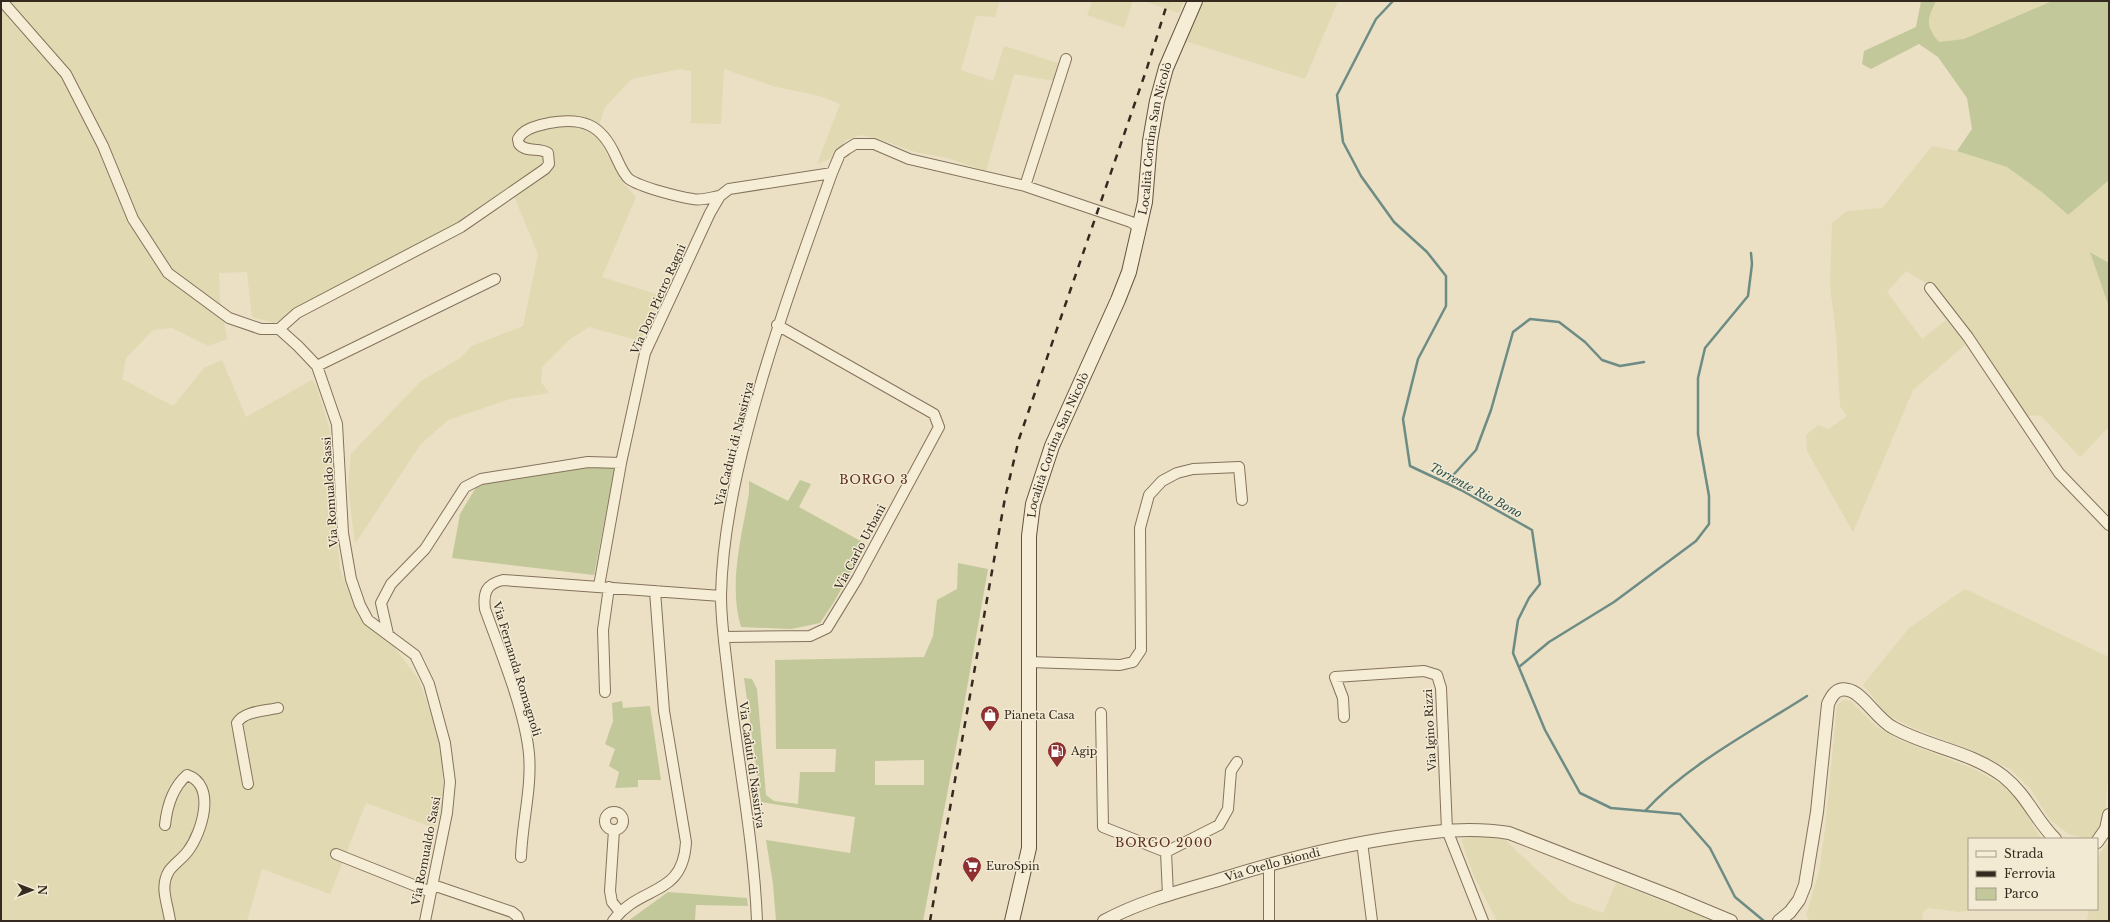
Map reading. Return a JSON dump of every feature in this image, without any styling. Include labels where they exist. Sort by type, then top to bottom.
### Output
[{"type":"main road","name":"Località Cortina San Nicolò","points":[[1012,921],[1029,848],[1029,536],[1033,504],[1052,446],[1118,300],[1129,272],[1145,202],[1150,141],[1157,100],[1166,68],[1195,1]]},
{"type":"main road","name":"Località Cortina San Nicolò","points":[[1001,921],[1015,906]]},
{"type":"street","points":[[2,1],[66,74],[103,146],[133,219],[168,273],[229,318],[261,329],[279,329],[297,313],[461,227],[545,169],[549,164],[548,153],[544,150],[527,149],[519,144],[518,139],[527,129],[560,121],[585,123],[596,128],[611,147],[629,178],[644,186],[694,200],[720,196],[729,189],[832,173]]},
{"type":"street","points":[[1025,186],[1066,59]]},
{"type":"street","name":"Via Caduti di Nassiriya","points":[[757,921],[749,830],[735,733],[721,596],[732,492],[777,325],[840,154],[855,144],[874,144],[909,159],[1025,186],[1131,222],[1140,228]]},
{"type":"street","name":"Via Don Pietro Ragni","points":[[605,692],[603,630],[604,586],[621,463],[645,353],[710,213],[720,196]]},
{"type":"street","points":[[317,366],[495,279]]},
{"type":"street","points":[[1930,288],[1968,337],[2059,473],[2109,525]]},
{"type":"street","name":"Via Carlo Urbani","points":[[724,637],[810,636],[827,628],[857,579],[939,427],[934,414],[777,325]]},
{"type":"street","name":"Via Romualdo Sassi","points":[[279,329],[317,366],[337,424],[343,533],[351,579],[360,605],[368,620],[414,655],[429,684],[445,743],[450,782],[447,814],[425,921]]},
{"type":"street","points":[[388,634],[381,603],[391,584],[424,549],[465,487],[481,479],[588,462],[621,463]]},
{"type":"street","points":[[1029,662],[1120,665],[1133,662],[1141,650],[1140,528],[1149,495],[1162,481],[1176,473],[1193,469],[1239,467],[1242,500]]},
{"type":"street","name":"Via Fernanda Romagnoli","points":[[521,857],[529,779],[529,754],[518,707],[485,609],[483,597],[486,588],[494,582],[503,580],[604,586],[721,596]]},
{"type":"street","points":[[613,921],[620,912],[672,880],[681,869],[685,856],[686,842],[664,710],[655,591]]},
{"type":"street","name":"Via Igino Rizzi","points":[[1344,716],[1343,698],[1335,677],[1424,671],[1437,675],[1441,688],[1447,830],[1483,921]]},
{"type":"street","points":[[1779,921],[1790,912],[1799,900],[1805,884],[1810,863],[1828,704],[1832,694],[1841,690],[1849,690],[1858,695],[1877,716],[1890,726],[1904,733],[1979,761],[2002,776],[2019,790],[2045,829],[2054,838]]},
{"type":"street","points":[[248,784],[236,723],[240,718],[248,714],[278,708]]},
{"type":"street","points":[[1101,712],[1103,827],[1166,852],[1219,824],[1228,809],[1231,770],[1237,762]]},
{"type":"street","points":[[165,825],[167,809],[179,782],[187,775],[196,778],[202,786],[204,795],[201,827],[195,842],[187,853],[169,870],[164,893],[170,921]]},
{"type":"street","points":[[2098,841],[2106,829],[2109,815]]},
{"type":"street","name":"Via Otello Biondi","points":[[1104,921],[1122,911],[1168,895],[1269,864],[1362,842],[1447,830],[1486,829],[1509,833],[1731,921]]},
{"type":"street","points":[[614,830],[610,891],[612,902],[620,912]]},
{"type":"street","points":[[1362,842],[1372,921]]},
{"type":"street","points":[[1166,852],[1168,895]]},
{"type":"street","points":[[336,854],[432,888],[512,912],[517,916],[519,921]]},
{"type":"street","points":[[1269,864],[1269,921]]},
{"type":"shaded area","points":[[1,1],[1000,1],[995,17],[976,16],[961,70],[993,81],[1004,46],[1058,63],[1054,81],[1014,74],[986,171],[947,158],[915,152],[879,139],[861,135],[846,140],[832,158],[817,164],[840,104],[820,96],[776,87],[724,69],[721,124],[691,123],[691,71],[681,69],[632,79],[605,107],[596,135],[624,184],[636,197],[602,277],[662,296],[640,341],[589,327],[570,339],[542,367],[541,382],[549,393],[510,399],[448,420],[420,445],[355,544],[348,486],[351,454],[421,381],[459,359],[472,346],[523,326],[538,254],[510,187],[435,237],[343,283],[274,323],[252,317],[247,272],[219,273],[220,299],[227,339],[209,346],[172,328],[153,330],[126,358],[122,379],[173,406],[204,368],[222,360],[246,417],[312,380],[316,385],[330,430],[333,491],[340,569],[359,618],[390,641],[419,680],[441,743],[444,802],[435,828],[366,803],[330,894],[262,869],[247,921],[1,921]]},
{"type":"shaded area","points":[[1092,1],[1133,1],[1124,28],[1087,15]]},
{"type":"shaded area","points":[[1143,1],[1184,1],[1179,13]]},
{"type":"shaded area","points":[[1203,1],[1338,1],[1305,79],[1185,41]]},
{"type":"shaded area","points":[[1935,1],[2052,1],[1964,39],[1939,42],[1930,31],[1928,17]]},
{"type":"shaded area","points":[[1932,146],[1957,151],[2007,167],[2043,193],[2067,215],[2109,180],[2109,263],[2091,252],[2109,307],[2109,427],[2080,457],[2040,415],[2028,416],[1941,292],[1906,271],[1887,292],[1922,339],[1946,320],[1966,344],[1913,390],[1853,532],[1807,451],[1806,435],[1818,425],[1829,429],[1847,416],[1840,406],[1836,335],[1830,286],[1832,223],[1847,211],[1882,208]]},
{"type":"shaded area","points":[[1965,589],[2109,657],[2109,765],[2105,812],[2099,831],[2090,838],[2070,835],[2050,820],[2030,788],[2010,769],[1887,715],[1863,685],[1909,628]]},
{"type":"shaded area","points":[[1844,700],[1851,701],[1877,727],[1899,740],[1974,769],[2006,787],[2022,805],[2040,838],[1968,838],[1968,910],[1972,910],[1959,912],[1928,908],[1923,912],[1922,921],[1810,921],[1806,915],[1819,872],[1825,830],[1837,705]]},
{"type":"shaded area","points":[[1482,835],[1505,840],[1570,901],[1603,913],[1616,883],[1713,921],[1497,921],[1473,874],[1461,839]]},
{"type":"shaded area","points":[[2109,842],[2109,921],[2087,921],[2089,910],[2098,910],[2098,862],[2100,853]]},
{"type":"green space","points":[[1921,1],[1936,1],[1929,18],[1929,22],[1931,31],[1939,42],[1964,39],[2052,1],[2109,1],[2109,180],[2068,215],[2043,193],[2007,167],[1957,151],[1972,129],[1967,98],[1938,57],[1919,44],[1871,69],[1862,64],[1864,51],[1916,27]]},
{"type":"green space","points":[[2090,252],[2109,263],[2109,307]]},
{"type":"green space","points":[[580,466],[615,467],[594,575],[452,558],[460,514],[478,484]]},
{"type":"green space","points":[[800,480],[811,484],[799,507],[866,544],[834,602],[820,623],[791,629],[741,627],[737,611],[736,577],[740,543],[749,493],[749,481],[788,501]]},
{"type":"green space","points":[[958,563],[988,569],[923,921],[776,921],[773,884],[766,840],[850,853],[855,817],[761,802],[744,678],[752,679],[757,689],[766,795],[774,801],[798,804],[800,772],[835,772],[836,749],[776,749],[775,660],[924,657],[933,636],[937,600],[957,589]],"holes":[[[924,760],[924,785],[875,785],[875,761]]]},
{"type":"green space","points":[[622,701],[623,708],[650,706],[661,780],[638,780],[638,787],[615,788],[619,772],[609,766],[615,749],[605,744],[613,721],[612,703]]},
{"type":"green space","points":[[668,892],[747,898],[748,906],[696,905],[695,921],[628,921]]},
{"type":"waterway","name":"Torrente Rio Bono","points":[[1393,1],[1376,19],[1337,95],[1343,142],[1361,176],[1394,222],[1427,252],[1446,276],[1446,306],[1418,359],[1403,419],[1410,466],[1461,490],[1532,530],[1540,584],[1529,598],[1518,620],[1513,653],[1545,730],[1580,793],[1611,808],[1680,814],[1710,848],[1735,897],[1764,921]]},
{"type":"waterway","points":[[1519,667],[1549,642],[1614,602],[1696,541],[1709,524],[1709,496],[1698,434],[1698,378],[1705,348],[1748,296],[1752,264],[1751,253]]},
{"type":"waterway","points":[[1446,483],[1476,450],[1491,410],[1513,332],[1530,319],[1559,322],[1585,342],[1602,360],[1620,366],[1644,362]]},
{"type":"waterway","points":[[1645,811],[1662,794],[1701,763],[1807,696]]},
{"type":"railway","points":[[930,921],[1005,498],[1019,439],[1147,68],[1168,1]]},
{"type":"place","name":"Pianeta Casa","points":[[990,732]]},
{"type":"place","name":"Agip","points":[[1057,768]]},
{"type":"place","name":"EuroSpin","points":[[972,883]]},
{"type":"district","name":"BORGO 3","points":[[874,479]]},
{"type":"district","name":"BORGO 2000","points":[[1164,842]]}]
